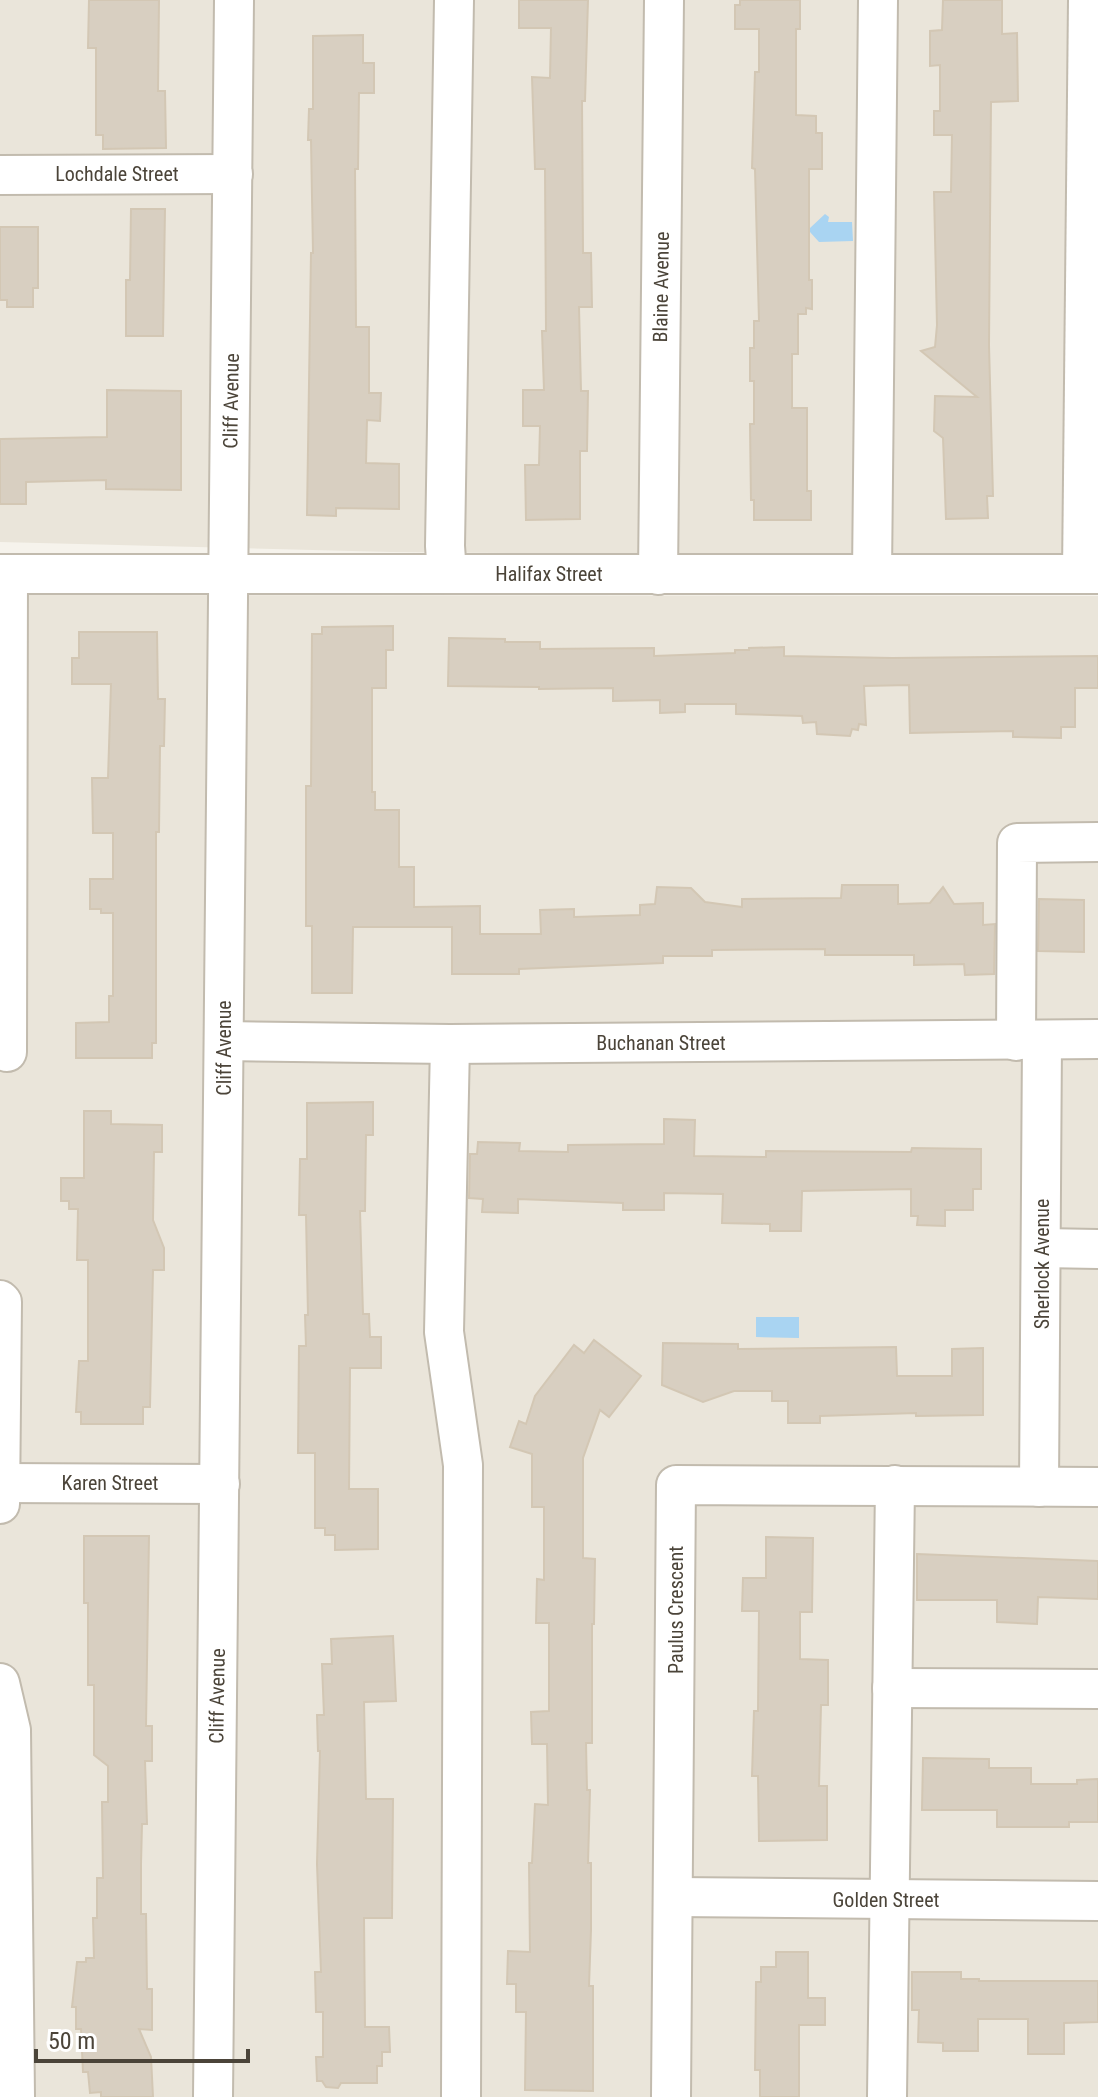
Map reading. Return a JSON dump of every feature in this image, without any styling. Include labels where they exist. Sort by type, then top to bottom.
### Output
[{"type":"street","name":"Cliff Avenue","points":[[213,2097],[234,0]]},
{"type":"street","points":[[447,574],[454,0]]},
{"type":"street","name":"Blaine Avenue","points":[[658,575],[664,0]]},
{"type":"street","points":[[872,574],[878,0]]},
{"type":"street","points":[[1088,0],[1090,574]]},
{"type":"street","name":"Lochdale Street","points":[[0,175],[233,174]]},
{"type":"street","points":[[4,574],[7,1052]]},
{"type":"street","name":"Halifax Street","points":[[4,574],[1090,574]]},
{"type":"street","name":"Sherlock Avenue","points":[[1039,1487],[1042,1248],[1017,843],[1098,842]]},
{"type":"street","name":"Buchanan Street","points":[[224,1041],[450,1044],[1098,1039]]},
{"type":"street","points":[[450,1044],[444,1332],[463,1465],[461,2097]]},
{"type":"street","points":[[1042,1248],[1098,1249]]},
{"type":"street","points":[[0,1300],[0,1504]]},
{"type":"street","name":"Karen Street","points":[[0,1483],[220,1484]]},
{"type":"street","name":"Paulus Crescent","points":[[671,2097],[676,1485],[1098,1487]]},
{"type":"street","points":[[887,2097],[895,1485]]},
{"type":"street","points":[[0,1683],[11,1730],[15,2097]]},
{"type":"street","points":[[892,1688],[1098,1689]]},
{"type":"street","name":"Golden Street","points":[[674,1897],[1098,1901]]},
{"type":"shaded area","points":[[0,0],[1098,0],[1098,554],[883,556],[391,552],[0,542]]},
{"type":"shaded area","points":[[0,595],[1098,596],[1098,2097],[0,2097]]},
{"type":"water","points":[[825,214],[829,217],[828,222],[852,222],[853,241],[819,242],[810,228]]},
{"type":"water","points":[[756,1317],[799,1317],[799,1338],[756,1337]]},
{"type":"building","points":[[89,0],[159,0],[158,91],[165,91],[166,148],[103,149],[103,135],[96,135],[96,48],[88,48]]},
{"type":"building","points":[[519,0],[588,0],[585,101],[582,101],[583,253],[591,253],[592,307],[579,307],[581,391],[588,391],[587,451],[580,451],[580,519],[526,520],[525,465],[539,465],[540,426],[523,426],[523,390],[544,390],[542,331],[546,331],[545,169],[535,169],[532,77],[550,78],[551,28],[519,28]]},
{"type":"building","points":[[740,0],[800,0],[800,29],[796,29],[796,115],[816,116],[816,133],[822,133],[822,169],[809,169],[812,309],[806,308],[806,314],[798,314],[798,354],[792,354],[792,408],[807,408],[807,491],[811,491],[811,520],[754,520],[754,500],[751,500],[750,424],[754,424],[754,381],[750,381],[750,348],[754,348],[754,321],[759,321],[755,169],[752,168],[759,29],[735,29],[735,5],[740,5]]},
{"type":"building","points":[[943,0],[1002,0],[1002,34],[1017,33],[1018,101],[991,102],[989,345],[993,496],[987,496],[988,518],[946,519],[943,438],[934,431],[935,396],[977,397],[921,351],[935,347],[937,325],[934,192],[951,192],[952,135],[934,135],[934,111],[940,111],[940,65],[930,66],[930,31],[942,30]]},
{"type":"building","points":[[363,35],[363,63],[374,63],[374,93],[359,93],[358,169],[355,169],[356,327],[369,327],[369,393],[381,393],[380,421],[367,420],[366,463],[399,464],[399,509],[336,508],[336,516],[307,515],[313,253],[311,140],[308,140],[309,109],[313,109],[313,36]]},
{"type":"building","points":[[131,209],[165,209],[163,336],[126,336]]},
{"type":"building","points":[[0,227],[38,227],[38,288],[33,288],[33,307],[7,307],[7,300],[0,300]]},
{"type":"building","points":[[107,390],[181,391],[181,490],[106,489],[106,480],[26,482],[26,504],[0,504],[0,439],[107,437]]},
{"type":"building","points":[[393,626],[393,650],[386,650],[386,688],[372,688],[372,792],[375,792],[375,810],[399,810],[399,867],[414,867],[414,907],[480,906],[480,934],[541,934],[540,910],[574,909],[574,917],[640,915],[640,905],[655,904],[657,887],[691,888],[705,902],[742,907],[742,899],[841,898],[842,885],[898,885],[898,904],[930,903],[943,887],[954,904],[983,903],[983,925],[995,924],[994,974],[965,975],[964,964],[914,965],[914,955],[825,955],[825,949],[712,950],[712,956],[663,956],[663,963],[519,969],[519,974],[452,974],[452,927],[353,927],[352,993],[312,993],[312,926],[306,926],[306,786],[311,786],[312,634],[322,634],[322,627]]},
{"type":"building","points":[[79,632],[157,632],[158,699],[165,699],[164,746],[160,746],[159,832],[156,832],[156,1043],[152,1043],[152,1058],[76,1058],[76,1023],[109,1022],[109,996],[113,996],[113,913],[90,909],[90,879],[113,879],[113,833],[93,833],[92,778],[108,778],[111,684],[72,684],[72,658],[79,658]]},
{"type":"building","points":[[449,638],[540,642],[540,649],[654,648],[654,656],[735,653],[735,650],[749,648],[784,647],[784,656],[1098,656],[1098,688],[1075,688],[1075,727],[1061,727],[1061,738],[1013,737],[1013,731],[910,733],[909,685],[864,686],[866,725],[859,724],[858,730],[852,729],[850,736],[817,734],[816,722],[803,723],[802,716],[736,714],[736,704],[685,704],[685,712],[660,713],[660,700],[613,701],[613,688],[448,686]]},
{"type":"building","points":[[1039,899],[1084,900],[1084,952],[1038,951]]},
{"type":"building","points":[[373,1102],[373,1135],[366,1135],[365,1211],[360,1211],[363,1314],[369,1314],[370,1337],[381,1337],[381,1368],[350,1368],[349,1489],[378,1489],[378,1549],[335,1550],[335,1535],[325,1535],[325,1528],[315,1528],[315,1453],[298,1453],[299,1346],[306,1346],[305,1315],[308,1315],[306,1215],[299,1215],[300,1159],[307,1159],[307,1103]]},
{"type":"building","points":[[84,1111],[111,1111],[111,1124],[162,1125],[162,1152],[154,1152],[153,1220],[164,1248],[164,1270],[153,1270],[150,1407],[143,1407],[143,1424],[81,1424],[81,1412],[76,1412],[79,1361],[88,1361],[88,1260],[77,1260],[78,1209],[69,1209],[69,1201],[61,1201],[61,1178],[84,1178]]},
{"type":"building","points":[[664,1119],[695,1120],[694,1156],[766,1157],[766,1151],[981,1149],[981,1189],[973,1189],[973,1210],[945,1210],[945,1226],[917,1225],[918,1216],[911,1216],[911,1189],[802,1191],[801,1231],[770,1231],[770,1224],[722,1223],[723,1194],[664,1193],[664,1210],[623,1210],[623,1203],[518,1199],[518,1213],[482,1212],[483,1199],[469,1198],[470,1154],[477,1154],[478,1142],[520,1143],[519,1151],[568,1152],[568,1145],[664,1144]]},
{"type":"building","points":[[594,1340],[641,1376],[609,1417],[600,1410],[583,1458],[583,1558],[595,1559],[592,1743],[586,1743],[587,1790],[590,1790],[589,1986],[593,1986],[593,2091],[525,2090],[526,2012],[516,2012],[516,1984],[507,1984],[508,1951],[530,1952],[529,1863],[532,1863],[535,1804],[548,1805],[547,1744],[532,1744],[531,1712],[549,1711],[549,1623],[536,1623],[537,1579],[544,1580],[544,1507],[532,1507],[532,1454],[510,1447],[519,1421],[526,1424],[535,1396],[574,1345],[584,1353]]},
{"type":"building","points":[[663,1343],[738,1344],[738,1349],[896,1347],[897,1376],[952,1376],[952,1349],[983,1348],[983,1415],[916,1416],[916,1413],[820,1416],[820,1423],[788,1423],[788,1401],[772,1401],[772,1391],[734,1391],[703,1402],[662,1385]]},
{"type":"building","points":[[84,1536],[149,1536],[146,1726],[152,1726],[152,1761],[145,1761],[147,1824],[142,1824],[141,1914],[146,1914],[147,1989],[152,1989],[152,2030],[139,2029],[151,2057],[153,2097],[101,2097],[101,2092],[90,2093],[88,2072],[83,2072],[81,2029],[76,2029],[76,2007],[72,2007],[77,1962],[94,1958],[93,1918],[97,1918],[97,1878],[103,1878],[102,1802],[108,1802],[108,1766],[94,1755],[94,1685],[88,1685]]},
{"type":"building","points":[[766,1537],[813,1538],[812,1612],[800,1612],[800,1659],[828,1660],[828,1705],[821,1705],[819,1786],[827,1786],[827,1840],[759,1841],[758,1776],[752,1776],[754,1711],[758,1711],[759,1611],[742,1611],[743,1578],[766,1578]]},
{"type":"building","points":[[917,1554],[1098,1561],[1098,1599],[1038,1597],[1037,1624],[997,1622],[997,1600],[917,1600]]},
{"type":"building","points":[[393,1636],[396,1701],[364,1702],[366,1799],[393,1799],[392,1918],[364,1918],[365,2027],[389,2027],[390,2052],[382,2052],[382,2066],[377,2066],[377,2083],[341,2083],[338,2088],[326,2087],[322,2081],[317,2081],[316,2057],[323,2057],[323,2012],[316,2012],[315,1972],[321,1972],[317,1864],[320,1751],[317,1715],[324,1715],[322,1664],[332,1664],[331,1639]]},
{"type":"building","points":[[923,1758],[989,1759],[989,1768],[1031,1768],[1031,1784],[1077,1784],[1077,1780],[1098,1779],[1098,1822],[1069,1822],[1069,1827],[997,1827],[997,1810],[922,1810]]},
{"type":"building","points":[[776,1952],[808,1952],[808,1998],[825,1998],[825,2025],[799,2025],[799,2097],[760,2097],[760,2070],[755,2070],[756,1982],[761,1982],[761,1967],[776,1967]]},
{"type":"building","points":[[912,1972],[961,1972],[961,1979],[979,1981],[1098,1981],[1098,2022],[1064,2023],[1064,2054],[1028,2054],[1028,2019],[978,2019],[978,2051],[943,2051],[943,2043],[918,2042],[919,2010],[912,2010]]}]
